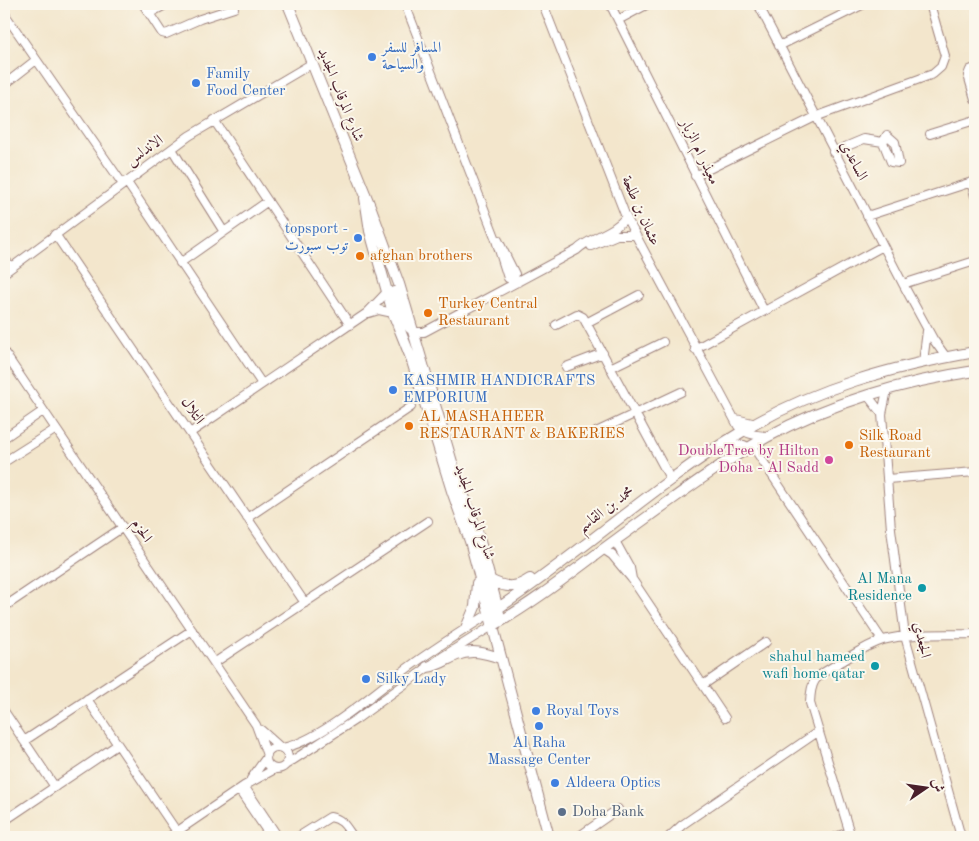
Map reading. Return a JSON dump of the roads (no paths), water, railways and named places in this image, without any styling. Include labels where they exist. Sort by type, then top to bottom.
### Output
[{"type":"street","points":[[143,4],[162,33],[166,34],[200,19],[234,8]]},
{"type":"street","points":[[150,13],[167,4]]},
{"type":"street","name":"شارع المرقاب الجديد","points":[[288,4],[393,266],[414,332],[498,608],[497,623],[500,658],[549,837]]},
{"type":"street","points":[[405,4],[495,237],[512,268],[515,283]]},
{"type":"street","name":"عثمان بن طلحة","points":[[543,4],[634,235],[695,349],[743,431]]},
{"type":"street","name":"معيذر ام الزبار","points":[[610,4],[764,312]]},
{"type":"street","points":[[618,20],[648,4]]},
{"type":"street","name":"الساعدي","points":[[758,4],[903,284],[927,329],[946,357]]},
{"type":"street","points":[[780,46],[864,4]]},
{"type":"street","points":[[695,176],[815,117],[933,74],[941,67],[945,56],[930,4]]},
{"type":"street","points":[[4,13],[124,182],[262,384]]},
{"type":"street","points":[[4,85],[36,60]]},
{"type":"street","name":"الاندلس","points":[[4,273],[124,182],[214,120],[311,64]]},
{"type":"street","points":[[975,68],[970,70],[968,75],[975,99]]},
{"type":"street","points":[[214,120],[350,325]]},
{"type":"street","points":[[930,134],[975,120]]},
{"type":"street","points":[[833,152],[864,139],[883,142]]},
{"type":"street","points":[[172,149],[224,232]]},
{"type":"street","points":[[867,216],[973,181],[975,196]]},
{"type":"street","name":"شارع المرقاب الجديد","points":[[365,198],[370,231],[393,313],[411,358],[489,614],[497,623]]},
{"type":"street","points":[[180,263],[268,201]]},
{"type":"street","points":[[577,250],[614,229],[626,217]]},
{"type":"street","name":"التلال","points":[[55,234],[305,603]]},
{"type":"street","points":[[381,269],[389,280],[404,321],[414,332],[424,332],[577,250],[617,235],[634,235]]},
{"type":"street","points":[[695,349],[883,246]]},
{"type":"street","points":[[4,258],[11,268]]},
{"type":"street","points":[[903,284],[975,261]]},
{"type":"street","points":[[190,433],[367,313],[387,292]]},
{"type":"street","points":[[586,323],[639,295]]},
{"type":"street","points":[[367,313],[379,310],[393,313]]},
{"type":"street","points":[[556,325],[579,314],[586,323],[671,480]]},
{"type":"street","points":[[922,362],[927,329]]},
{"type":"street","points":[[610,368],[663,342]]},
{"type":"street","name":"الحزم","points":[[4,352],[256,725],[281,748]]},
{"type":"street","name":"محمد بن القاسم","points":[[281,748],[297,745],[372,696],[408,667],[562,563],[671,480],[743,431],[845,385],[922,362],[975,352]]},
{"type":"street","points":[[566,367],[603,353]]},
{"type":"street","name":"محمد بن القاسم","points":[[287,764],[358,718],[427,667],[497,623],[740,453],[769,436],[887,390],[938,377],[975,371]]},
{"type":"street","name":"الجعدي","points":[[887,390],[882,414],[887,479],[905,636],[961,837]]},
{"type":"street","points":[[596,432],[681,392]]},
{"type":"street","points":[[868,396],[882,414]]},
{"type":"street","points":[[247,518],[411,407]]},
{"type":"street","points":[[4,438],[43,411]]},
{"type":"street","points":[[736,419],[756,424]]},
{"type":"street","points":[[4,462],[56,429]]},
{"type":"street","points":[[743,431],[769,436]]},
{"type":"street","points":[[725,443],[750,447],[756,451],[882,640]]},
{"type":"street","points":[[740,453],[759,458]]},
{"type":"street","points":[[887,479],[975,472]]},
{"type":"street","points":[[214,663],[428,521]]},
{"type":"street","points":[[4,607],[123,527]]},
{"type":"street","points":[[615,541],[630,568],[632,579]]},
{"type":"street","points":[[603,549],[612,555],[632,579],[725,718]]},
{"type":"street","points":[[490,580],[506,587],[516,587],[549,566],[562,563]]},
{"type":"street","points":[[466,628],[475,607],[477,570]]},
{"type":"street","points":[[24,741],[192,630]]},
{"type":"street","points":[[836,837],[850,835],[810,703],[811,685],[818,676],[867,646],[882,640],[905,636],[975,634]]},
{"type":"street","points":[[703,685],[766,642]]},
{"type":"street","points":[[427,667],[437,665],[468,652],[483,652],[500,658]]},
{"type":"street","points":[[86,699],[177,832]]},
{"type":"street","points":[[4,711],[55,787]]},
{"type":"street","name":"الحزم","points":[[256,725],[266,756]]},
{"type":"street","points":[[669,837],[682,825],[819,731]]},
{"type":"street","points":[[4,821],[117,744]]},
{"type":"street","points":[[169,837],[242,787],[275,769],[282,768],[287,764],[287,753],[281,748],[270,749],[242,787]]},
{"type":"street","points":[[266,756],[269,765],[275,769]]},
{"type":"street","points":[[242,787],[272,837]]},
{"type":"street","points":[[242,787],[278,837]]},
{"type":"street","points":[[578,837],[618,809]]},
{"type":"street","points":[[298,837],[330,817],[338,818],[353,837]]},
{"type":"place","name":"المسافر للسفر والسياحة","points":[[372,57]]},
{"type":"place","name":"Family Food Center","points":[[196,83]]},
{"type":"place","name":"topsport - توب سبورت","points":[[358,238]]},
{"type":"place","name":"afghan brothers","points":[[360,256]]},
{"type":"place","name":"Turkey Central Restaurant","points":[[428,313]]},
{"type":"place","name":"KASHMIR HANDICRAFTS EMPORIUM","points":[[393,390]]},
{"type":"place","name":"AL MASHAHEER RESTAURANT & BAKERIES","points":[[409,426]]},
{"type":"place","name":"Silk Road Restaurant","points":[[849,445]]},
{"type":"place","name":"DoubleTree by Hilton Doha - Al Sadd","points":[[829,460]]},
{"type":"place","name":"Al Mana Residence","points":[[922,588]]},
{"type":"place","name":"shahul hameed wafi home qatar","points":[[875,666]]},
{"type":"place","name":"Silky Lady","points":[[366,679]]},
{"type":"place","name":"Royal Toys","points":[[536,711]]},
{"type":"place","name":"Al Raha Massage Center","points":[[539,726]]},
{"type":"place","name":"Aldeera Optics","points":[[555,783]]},
{"type":"place","name":"Doha Bank","points":[[562,812]]}]
